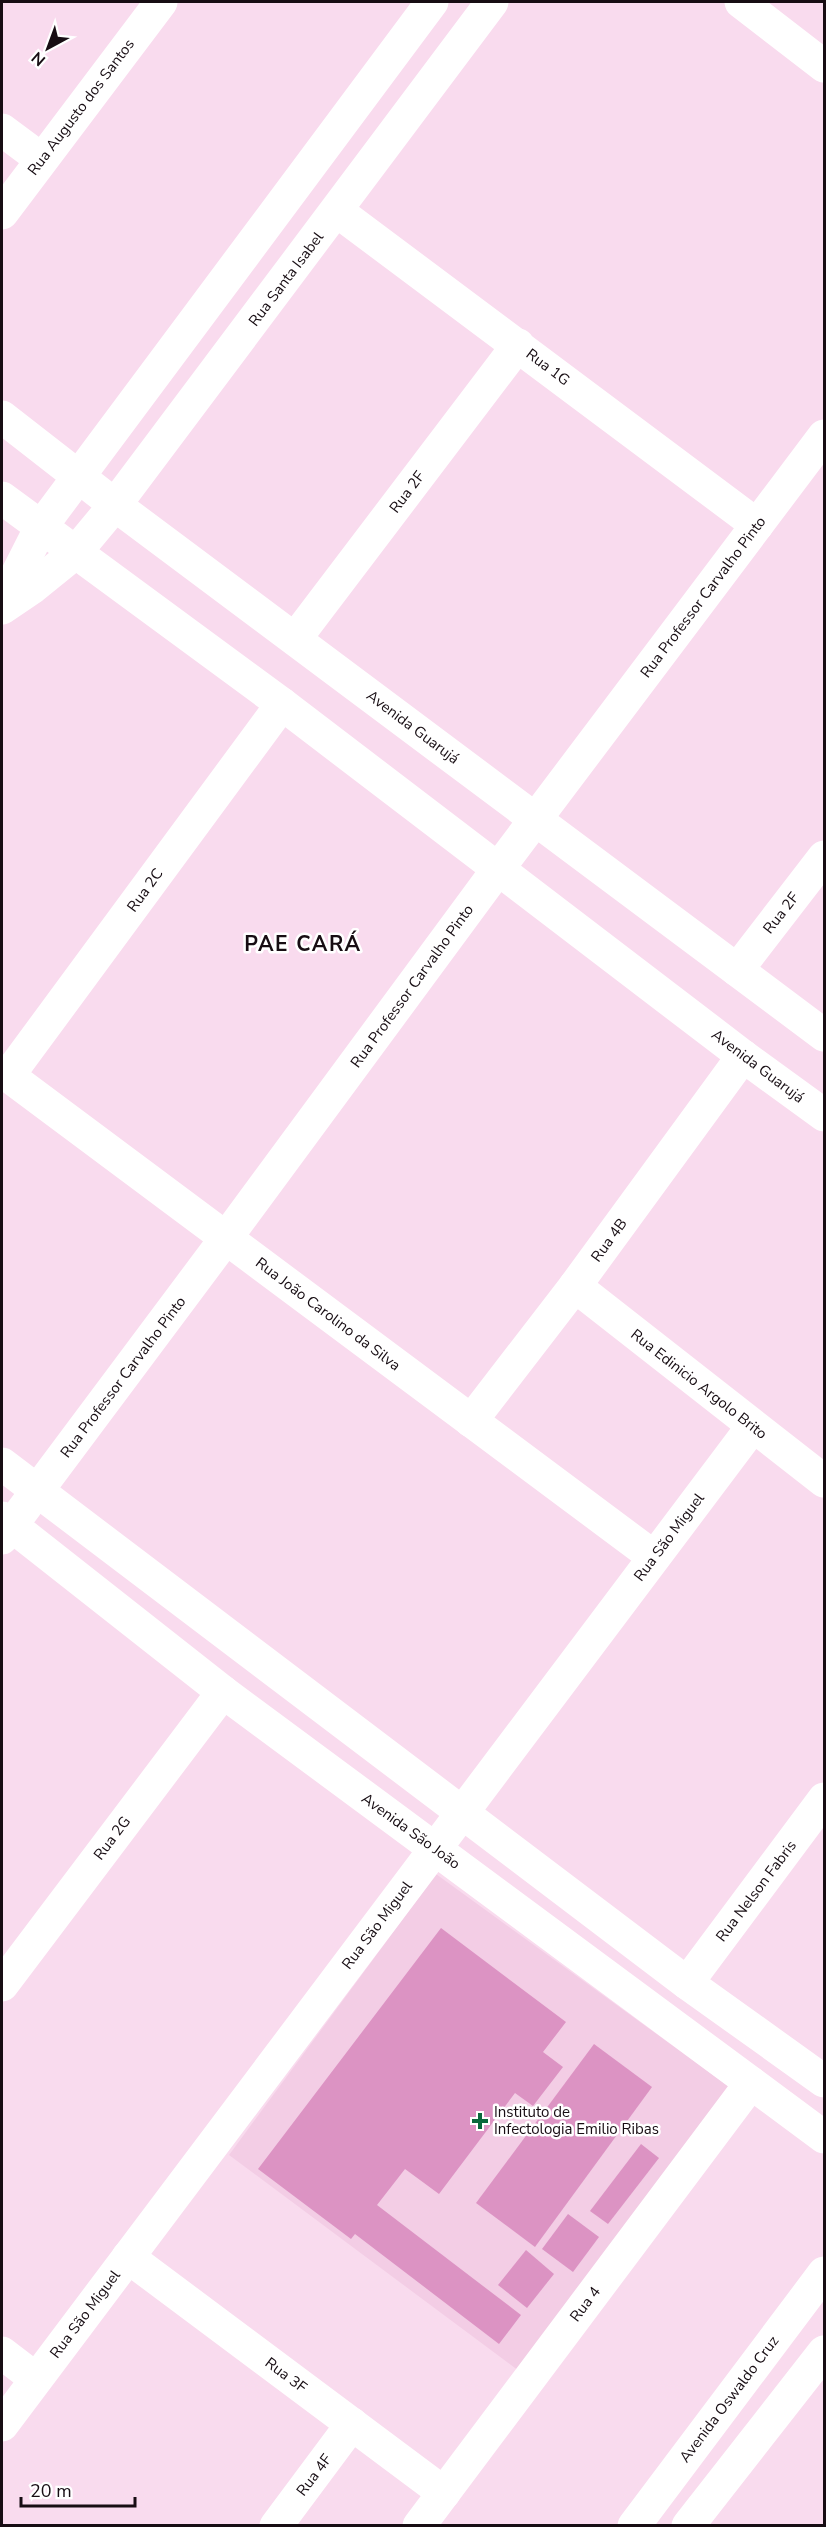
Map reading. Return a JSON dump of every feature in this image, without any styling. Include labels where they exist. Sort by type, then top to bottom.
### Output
[{"type":"street","name":"Rua Augusto dos Santos","points":[[2,213],[161,2]]},
{"type":"street","points":[[2,606],[41,527],[432,2]]},
{"type":"street","name":"Rua Santa Isabel","points":[[2,606],[33,587],[75,553],[114,505],[492,2]]},
{"type":"street","points":[[741,2],[825,66]]},
{"type":"street","points":[[2,130],[41,159]]},
{"type":"street","name":"Rua 1G","points":[[337,211],[757,525]]},
{"type":"street","name":"Rua 2F","points":[[295,639],[518,345]]},
{"type":"street","name":"Avenida Guarujá","points":[[2,417],[114,505],[825,1035]]},
{"type":"street","name":"Rua Professor Carvalho Pinto","points":[[5,1527],[37,1491],[498,869],[825,436]]},
{"type":"street","name":"Avenida Guarujá","points":[[2,498],[282,704],[743,1056],[825,1115]]},
{"type":"street","name":"Rua 2C","points":[[5,1073],[282,704]]},
{"type":"street","name":"Rua 2F","points":[[737,970],[825,857]]},
{"type":"street","name":"Rua 4B","points":[[471,1421],[575,1286],[743,1056]]},
{"type":"street","name":"Rua João Carolino da Silva","points":[[5,1073],[654,1557]]},
{"type":"street","name":"Rua Edinicio Argolo Brito","points":[[575,1286],[825,1481]]},
{"type":"street","name":"Rua São Miguel","points":[[2,2425],[753,1426]]},
{"type":"street","points":[[2,1464],[687,1983],[825,2081]]},
{"type":"street","name":"Avenida São João","points":[[5,1527],[223,1692],[825,2138]]},
{"type":"street","name":"Rua 2G","points":[[2,1985],[223,1692]]},
{"type":"street","name":"Rua Nelson Fabris","points":[[687,1983],[825,1798]]},
{"type":"street","name":"Rua 4","points":[[419,2526],[751,2083]]},
{"type":"street","name":"Rua 3F","points":[[128,2257],[444,2493]]},
{"type":"street","name":"Avenida Oswaldo Cruz","points":[[634,2526],[825,2273]]},
{"type":"street","points":[[688,2526],[825,2352]]},
{"type":"street","points":[[2,2353],[36,2379]]},
{"type":"street","name":"Rua 4F","points":[[288,2521],[352,2424]]},
{"type":"shaded area","name":"Instituto de Infectologia Emilio Ribas","points":[[436,1874],[731,2088],[519,2371],[229,2155]]},
{"type":"building","points":[[441,1928],[566,2022],[543,2052],[563,2067],[533,2106],[515,2093],[439,2194],[405,2169],[377,2205],[521,2315],[499,2344],[355,2234],[351,2239],[258,2169]]},
{"type":"building","points":[[594,2044],[652,2087],[535,2247],[476,2203]]},
{"type":"building","points":[[641,2144],[659,2158],[608,2224],[590,2211]]},
{"type":"building","points":[[568,2214],[599,2237],[573,2272],[542,2249]]},
{"type":"building","points":[[526,2250],[554,2274],[527,2308],[498,2285]]},
{"type":"place","name":"Instituto de Infectologia Emilio Ribas","points":[[480,2121]]},
{"type":"district","name":"PAE CARÁ","points":[[303,944]]}]
